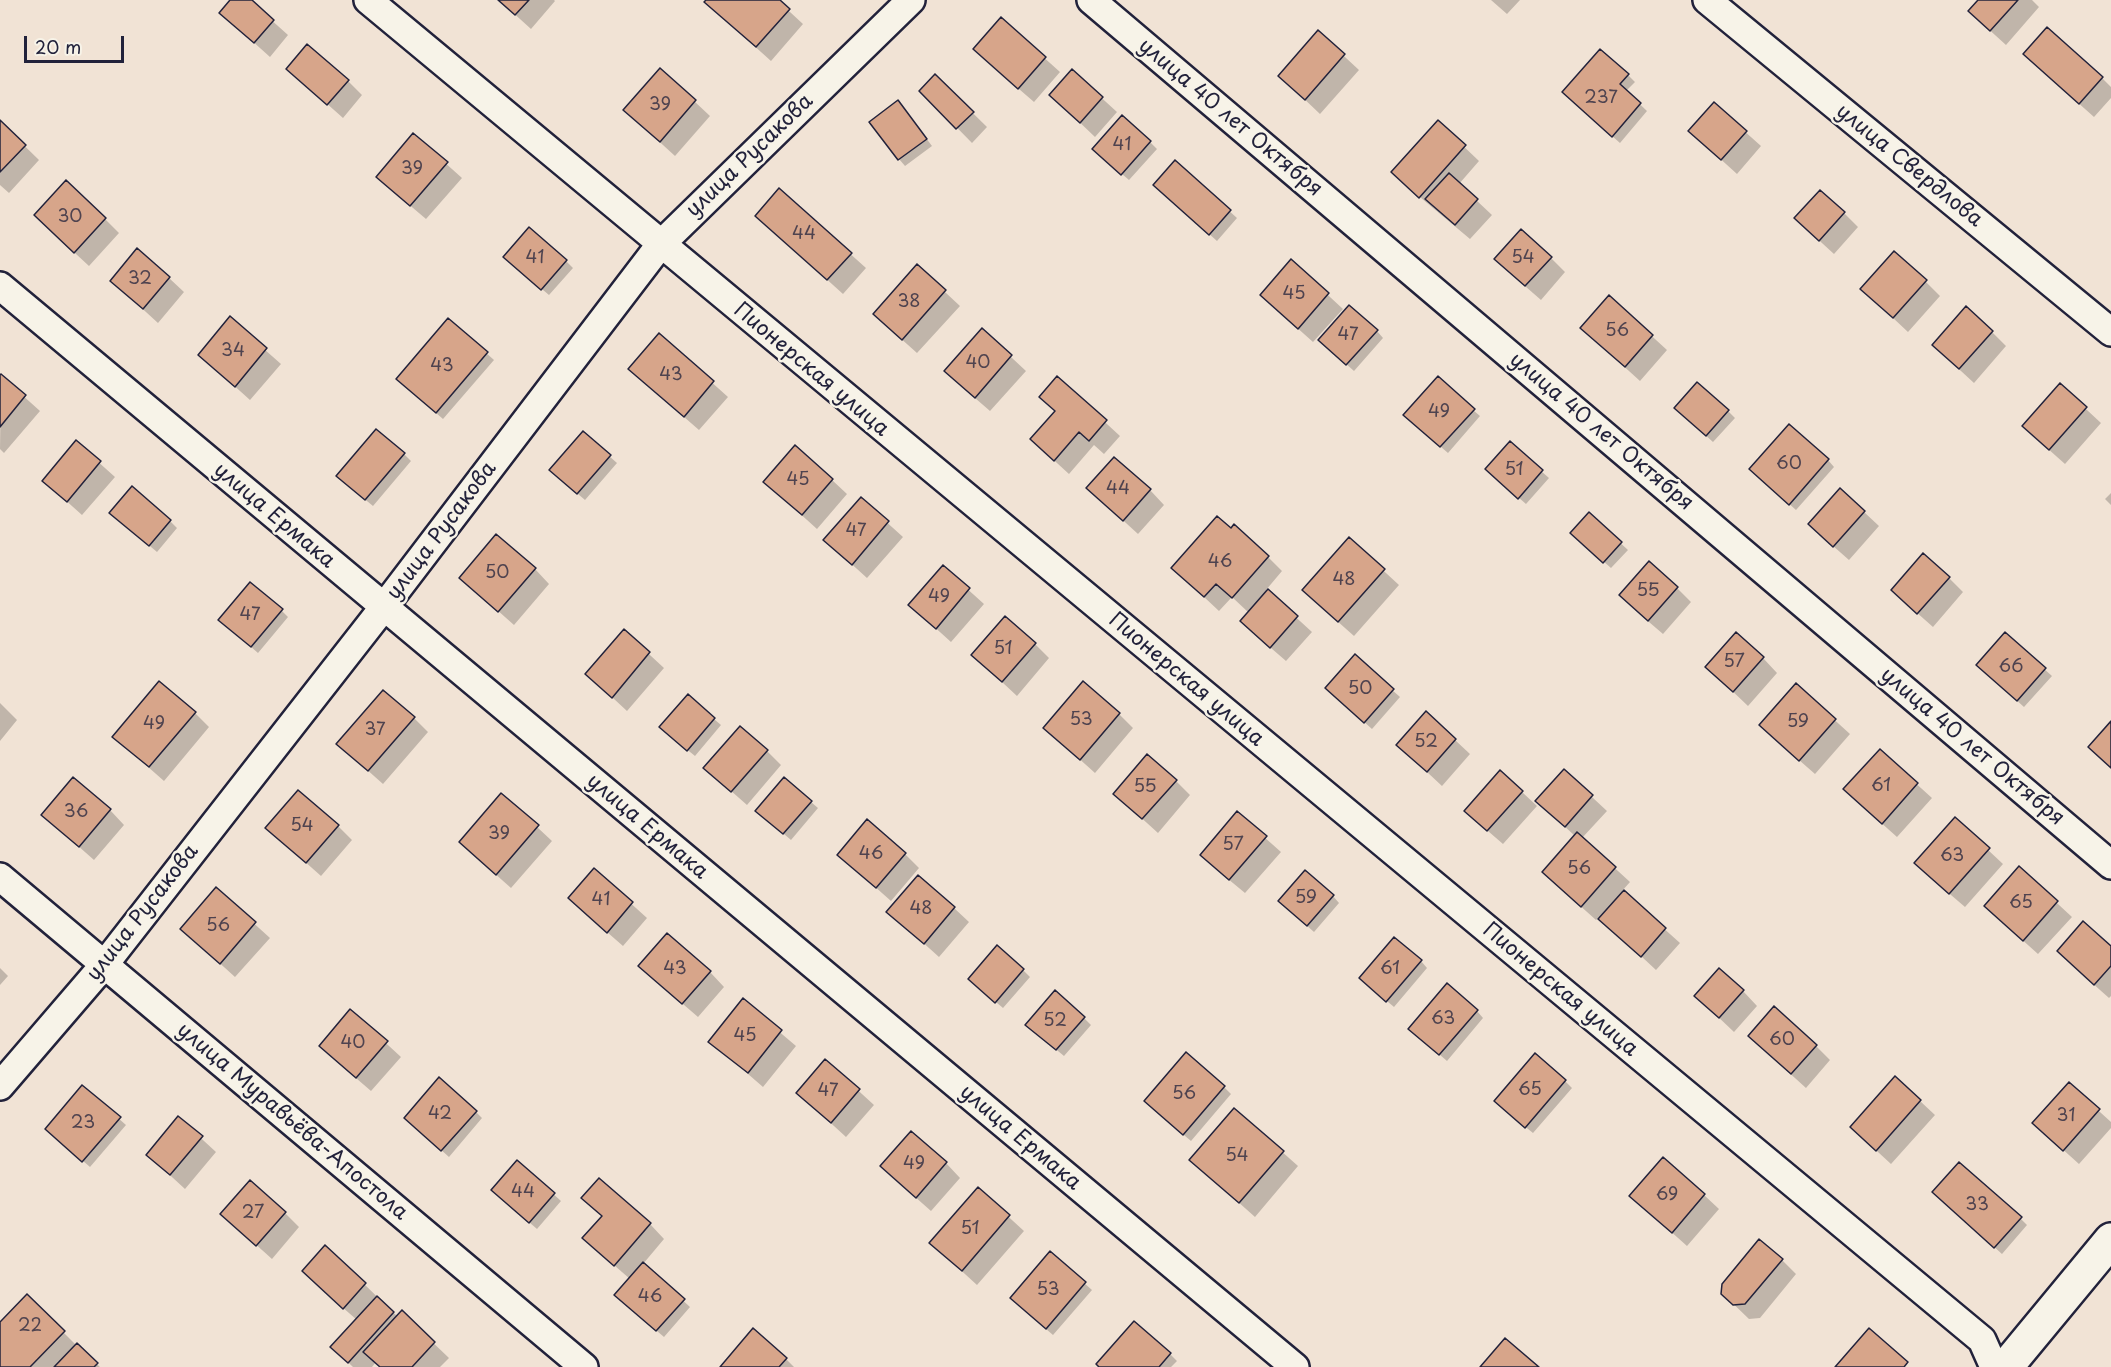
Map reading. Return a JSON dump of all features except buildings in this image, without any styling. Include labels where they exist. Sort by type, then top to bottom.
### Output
[{"type":"street","name":"Пионерская улица","points":[[368,0],[660,245],[1982,1340],[1994,1367]]},
{"type":"street","name":"улица Русакова","points":[[0,1086],[104,965],[383,608],[660,245],[911,0]]},
{"type":"street","name":"улица 40 лет Октября","points":[[1091,0],[2111,865]]},
{"type":"street","name":"улица Свердлова","points":[[1707,0],[2111,332]]},
{"type":"street","name":"улица Ермака","points":[[0,286],[1295,1367]]},
{"type":"street","name":"улица Муравьёва-Апостола","points":[[0,877],[584,1367]]},
{"type":"street","points":[[2006,1367],[2111,1240]]}]
